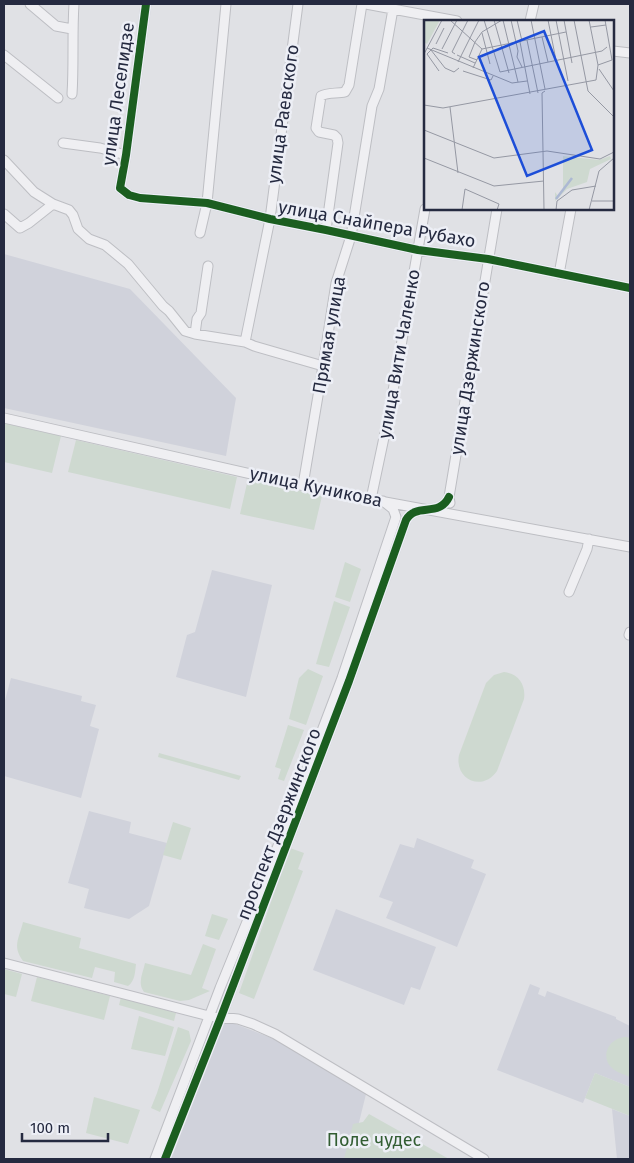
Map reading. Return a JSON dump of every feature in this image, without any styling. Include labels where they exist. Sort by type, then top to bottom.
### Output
[{"type":"street","points":[[30,4],[56,26],[72,29]]},
{"type":"street","points":[[72,94],[74,4]]},
{"type":"street","name":"улица Леселидзе","points":[[120,188],[146,4]]},
{"type":"street","points":[[200,233],[207,204],[226,4]]},
{"type":"street","name":"улица Раевского","points":[[245,342],[270,219],[298,4]]},
{"type":"street","points":[[326,230],[338,143],[337,138],[334,136],[319,132],[316,128],[317,120],[321,96],[346,92],[349,86],[362,4]]},
{"type":"street","points":[[366,4],[393,9],[417,8],[455,20]]},
{"type":"street","points":[[530,20],[534,4]]},
{"type":"street","name":"Прямая улица","points":[[303,485],[336,283],[351,236],[372,106],[379,89],[393,9]]},
{"type":"street","points":[[614,51],[630,54]]},
{"type":"street","points":[[4,55],[58,98]]},
{"type":"street","name":"улица Леселидзе","points":[[63,143],[100,148],[126,155]]},
{"type":"street","points":[[4,160],[34,192],[53,204],[69,210],[78,229],[83,234],[89,239],[105,245],[128,264],[185,331],[245,342],[323,366]]},
{"type":"street","name":"улица Снайпера Рубахо","points":[[120,188],[129,195],[140,198],[207,204],[418,250],[488,259],[630,288]]},
{"type":"street","points":[[4,214],[20,228],[53,204]]},
{"type":"street","name":"улица Вити Чаленко","points":[[371,499],[390,408],[425,210]]},
{"type":"street","name":"улица Дзержинского","points":[[449,498],[497,210]]},
{"type":"street","points":[[559,274],[571,210]]},
{"type":"street","points":[[195,334],[197,319],[201,313],[208,266]]},
{"type":"street","name":"улица Куникова","points":[[4,418],[404,506],[630,547]]},
{"type":"street","points":[[406,520],[412,513],[440,508],[449,498]]},
{"type":"street","points":[[449,498],[451,507],[461,516]]},
{"type":"street","points":[[383,501],[393,509],[396,517]]},
{"type":"street","points":[[404,506],[406,520]]},
{"type":"street","name":"проспект Дзержинского","points":[[154,1159],[209,1016],[346,680],[397,514],[404,506]]},
{"type":"street","name":"проспект Дзержинского","points":[[165,1159],[221,1018],[406,520]]},
{"type":"street","points":[[569,592],[589,539]]},
{"type":"street","points":[[4,963],[209,1016],[253,1024],[275,1034],[484,1159]]},
{"type":"shaded area","points":[[4,254],[130,289],[236,398],[226,456],[4,408]]},
{"type":"shaded area","points":[[212,570],[272,585],[246,697],[176,677],[187,635],[195,632]]},
{"type":"shaded area","points":[[11,678],[82,696],[81,701],[96,705],[90,726],[99,729],[81,798],[4,776],[4,704]]},
{"type":"shaded area","points":[[89,811],[131,822],[129,833],[167,843],[149,906],[129,919],[84,908],[89,889],[68,883]]},
{"type":"shaded area","points":[[417,838],[474,860],[471,868],[486,874],[457,947],[386,918],[393,902],[379,897],[400,844],[414,848]]},
{"type":"shaded area","points":[[336,909],[436,947],[420,990],[411,987],[404,1005],[313,970]]},
{"type":"shaded area","points":[[530,984],[540,988],[538,994],[545,997],[547,991],[616,1017],[616,1019],[630,1026],[630,1087],[595,1073],[583,1103],[497,1070]]},
{"type":"shaded area","points":[[225,1020],[284,1043],[366,1094],[350,1159],[171,1159]]},
{"type":"shaded area","points":[[612,1109],[630,1116],[630,1159],[617,1159]]},
{"type":"green space","points":[[4,423],[61,436],[52,473],[4,462]]},
{"type":"green space","points":[[76,440],[237,477],[230,509],[68,472]]},
{"type":"green space","points":[[248,479],[322,496],[314,530],[240,514]]},
{"type":"green space","points":[[345,562],[361,569],[350,602],[335,597]]},
{"type":"green space","points":[[334,601],[350,607],[329,667],[316,664]]},
{"type":"green space","points":[[308,669],[323,676],[306,725],[289,719],[299,678]]},
{"type":"green space","points":[[504,672],[514,675],[523,685],[524,699],[497,771],[491,777],[478,782],[465,777],[459,764],[459,755],[486,683],[494,675]]},
{"type":"green space","points":[[288,725],[304,730],[284,781],[278,779],[281,769],[275,767]]},
{"type":"green space","points":[[159,753],[241,776],[239,780],[158,757]]},
{"type":"green space","points":[[173,822],[191,828],[181,860],[163,855]]},
{"type":"green space","points":[[290,848],[304,853],[298,869],[303,871],[254,999],[239,993]]},
{"type":"green space","points":[[212,914],[228,919],[219,940],[205,936]]},
{"type":"green space","points":[[23,922],[81,938],[79,948],[136,964],[132,982],[128,986],[114,982],[115,972],[95,967],[92,978],[23,961],[17,947]]},
{"type":"green space","points":[[203,944],[216,949],[202,988],[210,991],[189,1000],[180,1001],[144,992],[141,982],[145,963],[191,975]]},
{"type":"green space","points":[[4,969],[22,974],[16,997],[4,994]]},
{"type":"green space","points":[[37,977],[110,996],[104,1020],[31,1001]]},
{"type":"green space","points":[[121,997],[176,1013],[174,1021],[119,1005]]},
{"type":"green space","points":[[139,1016],[174,1027],[165,1056],[131,1049]]},
{"type":"green space","points":[[178,1027],[189,1031],[191,1041],[160,1112],[151,1108]]},
{"type":"green space","points":[[626,1037],[630,1038],[630,1077],[614,1070],[606,1058],[606,1053],[611,1044],[615,1040]]},
{"type":"green space","points":[[595,1073],[630,1087],[630,1116],[585,1098]]},
{"type":"green space","points":[[94,1097],[140,1110],[128,1144],[86,1133]]},
{"type":"green space","name":"Поле чудес","points":[[369,1114],[449,1159],[344,1159],[353,1124],[363,1122]]},
{"type":"cycle path","points":[[146,4],[120,188],[129,195],[140,198],[207,203],[270,219],[418,250],[488,259],[630,288]]},
{"type":"cycle path","points":[[165,1159],[349,681],[406,520],[410,515],[421,510],[439,507],[449,497]]}]
